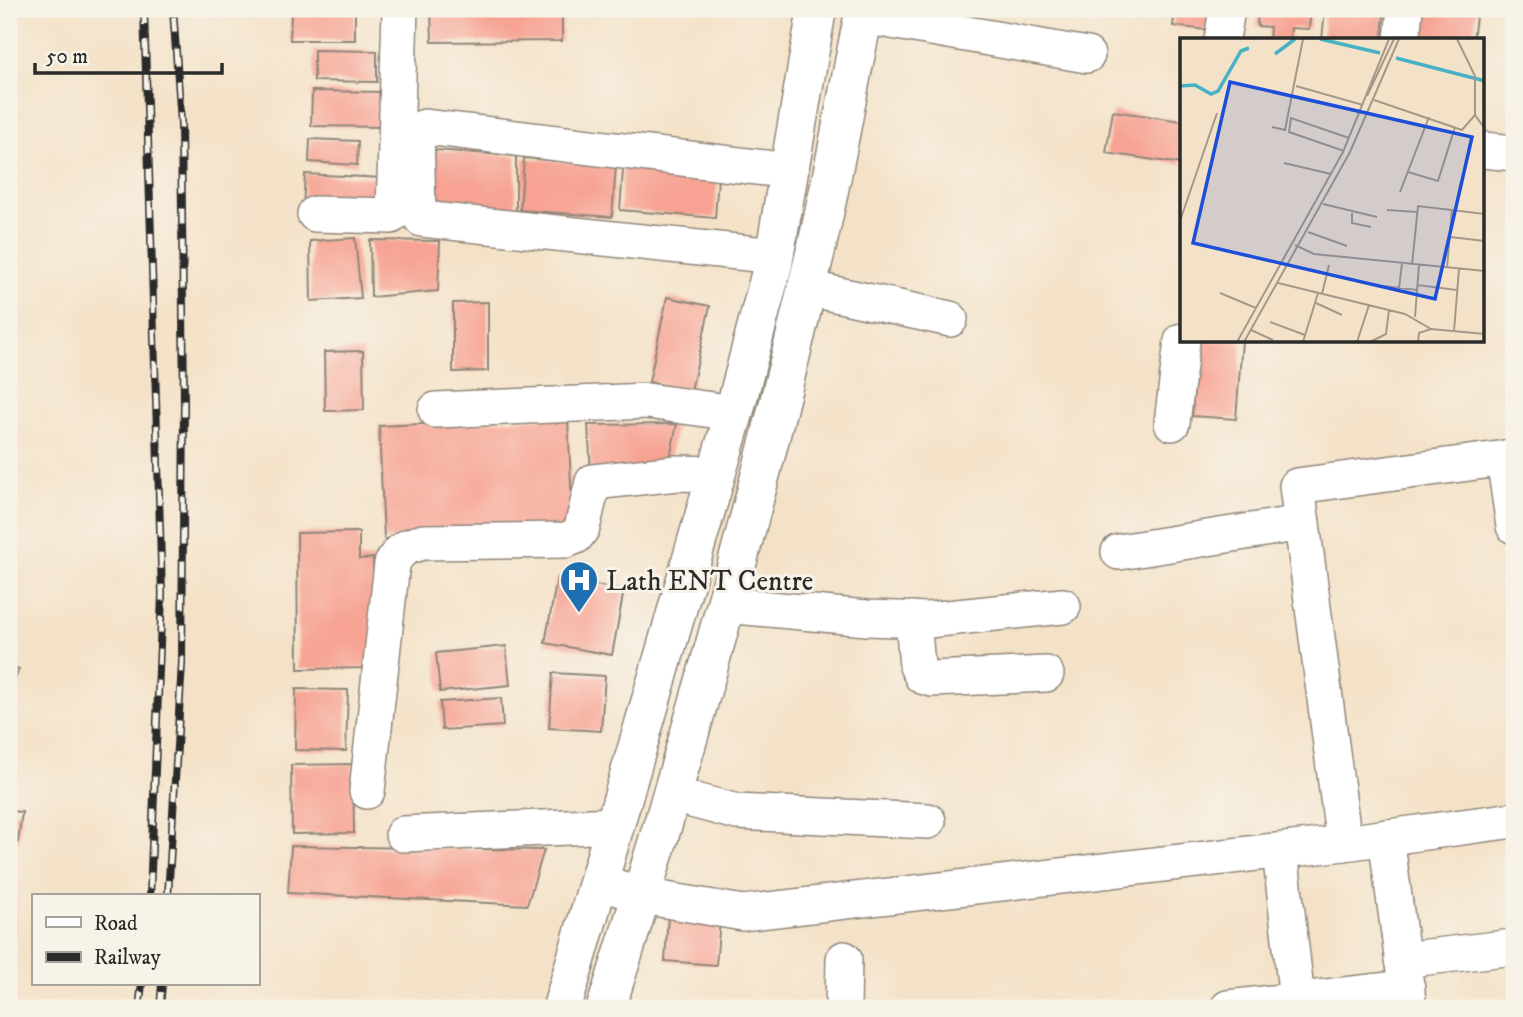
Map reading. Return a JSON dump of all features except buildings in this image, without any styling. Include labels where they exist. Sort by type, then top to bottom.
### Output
[{"type":"main road","points":[[562,1008],[717,474],[775,256],[817,9]]},
{"type":"main road","points":[[606,1008],[673,795],[725,605],[807,288],[864,12]]},
{"type":"street","points":[[315,214],[391,216],[395,211],[400,9]]},
{"type":"street","points":[[1222,38],[1227,9]]},
{"type":"street","points":[[1402,38],[1405,9]]},
{"type":"street","points":[[864,12],[1087,55]]},
{"type":"street","points":[[775,256],[422,219],[418,214],[416,130],[425,127],[790,171]]},
{"type":"street","points":[[1484,150],[1514,153]]},
{"type":"street","points":[[807,288],[950,320]]},
{"type":"street","points":[[1172,423],[1182,343]]},
{"type":"street","points":[[436,410],[647,401],[734,413]]},
{"type":"street","points":[[1344,843],[1297,486],[1509,458],[1514,526]]},
{"type":"street","points":[[367,790],[392,564],[396,554],[407,546],[423,542],[566,540],[576,536],[582,528],[593,482],[677,473],[717,474]]},
{"type":"street","points":[[1119,552],[1302,523]]},
{"type":"street","points":[[725,605],[867,618],[914,619],[1063,606]]},
{"type":"street","points":[[914,619],[917,666],[922,676],[932,679],[1046,674]]},
{"type":"street","points":[[673,795],[737,811],[928,821]]},
{"type":"street","points":[[598,881],[642,896],[743,914],[1280,851],[1514,820]]},
{"type":"street","points":[[403,834],[615,825]]},
{"type":"street","points":[[1386,837],[1406,985]]},
{"type":"street","points":[[1280,851],[1297,1000]]},
{"type":"street","points":[[1227,1008],[1406,985],[1514,947]]},
{"type":"street","points":[[843,1008],[844,959]]},
{"type":"railway","points":[[144,9],[162,594],[150,894]]},
{"type":"railway","points":[[168,894],[182,663],[184,403],[181,122],[173,9]]},
{"type":"railway","points":[[139,1008],[142,986]]},
{"type":"railway","points":[[160,1008],[162,986]]},
{"type":"place","name":"Lath ENT Centre","points":[[579,614]]}]
